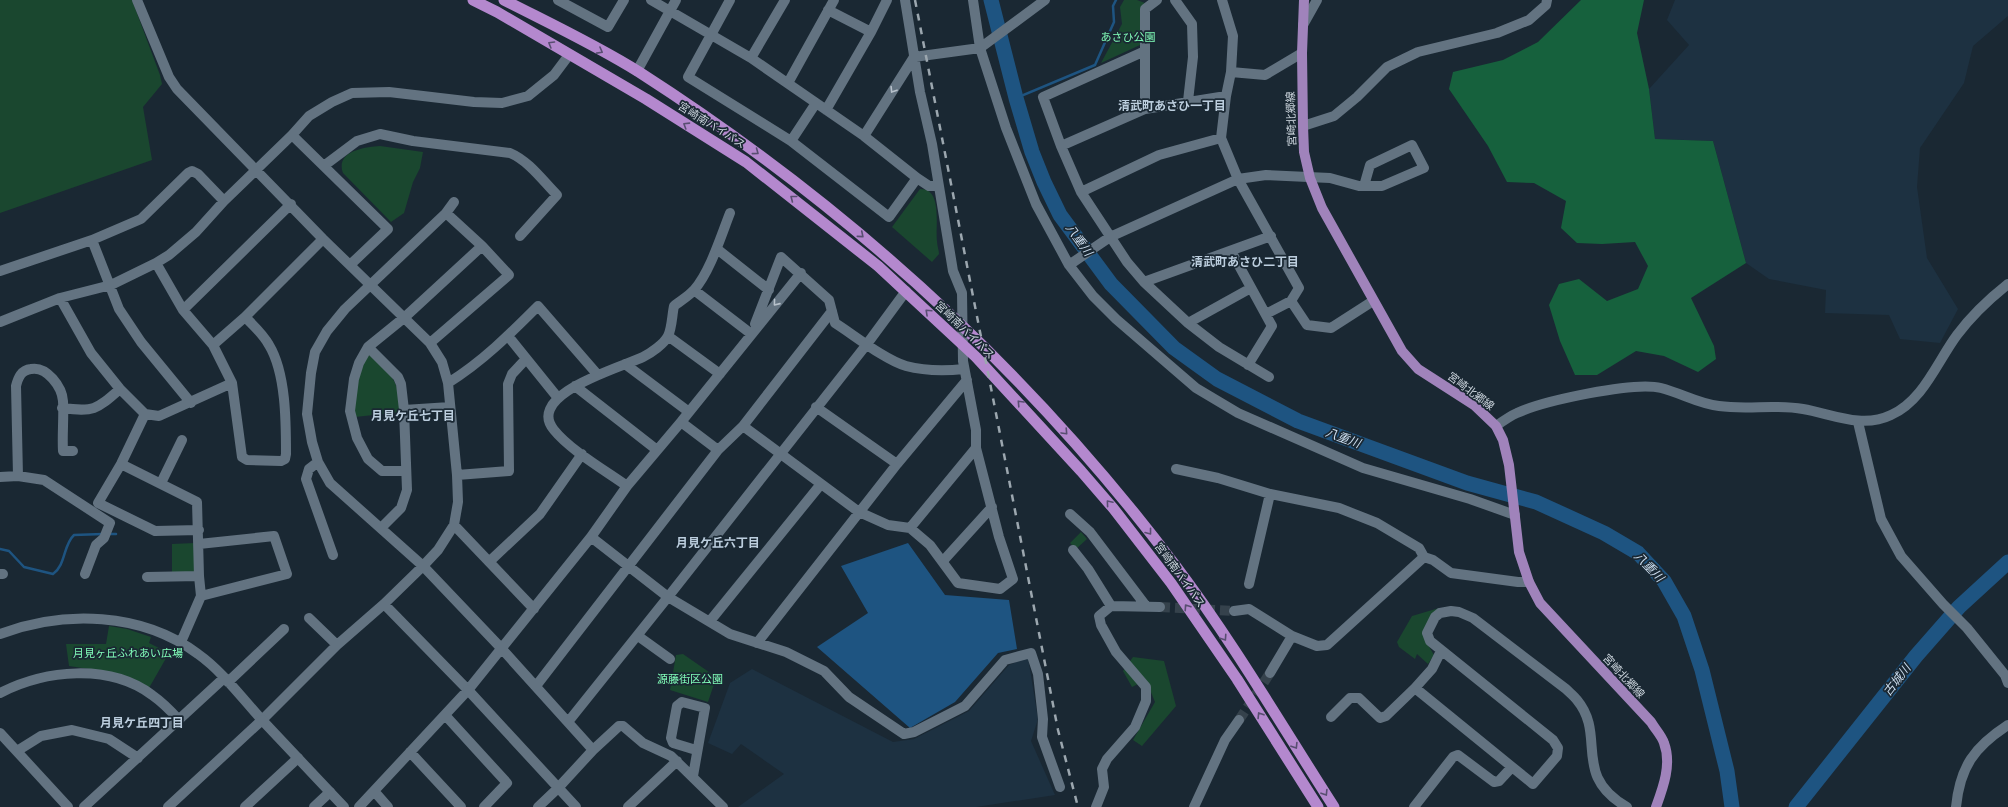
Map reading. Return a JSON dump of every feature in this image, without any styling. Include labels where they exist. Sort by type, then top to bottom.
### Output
[{"type":"highway","name":"宮崎南バイパス","points":[[473,0],[497,12],[646,99],[746,162],[838,233],[906,291],[956,338],[1047,432],[1113,508],[1171,583],[1237,679],[1318,807]]},
{"type":"highway","name":"宮崎南バイパス","points":[[504,0],[637,71],[752,150],[825,205],[915,281],[958,320],[1039,404],[1121,496],[1176,568],[1247,670],[1334,807]]},
{"type":"main road","name":"宮崎北郷線","points":[[1304,0],[1302,53],[1304,152],[1310,178],[1322,208],[1402,351],[1418,369],[1474,405],[1496,426],[1503,440],[1510,465],[1519,552],[1528,582],[1540,603],[1651,722],[1664,744],[1667,768],[1656,807]]},
{"type":"street","points":[[137,0],[172,83],[291,204],[323,239],[351,264],[430,343],[442,362],[448,383],[457,475],[458,502],[454,525],[438,550],[384,604],[337,644],[262,720],[168,807]]},
{"type":"street","points":[[558,0],[608,27],[624,0]]},
{"type":"street","points":[[651,0],[751,58],[864,136],[917,178],[929,186],[939,186]]},
{"type":"street","points":[[637,71],[676,0]]},
{"type":"street","points":[[730,0],[688,77],[791,142],[889,217],[917,178]]},
{"type":"street","points":[[751,58],[785,0]]},
{"type":"street","points":[[788,83],[834,0]]},
{"type":"street","points":[[826,110],[871,32],[887,0]]},
{"type":"street","points":[[743,426],[859,512],[888,525],[910,528],[930,544],[958,583],[1000,589],[1012,579],[976,448],[976,430],[964,370],[962,293],[953,271],[905,0]]},
{"type":"street","points":[[973,0],[983,46],[1020,166],[1036,204],[1093,296],[1144,344],[1196,388],[1238,413],[1363,468],[1470,499],[1515,515]]},
{"type":"street","points":[[864,136],[914,57],[983,46],[1045,0]]},
{"type":"street","points":[[1145,109],[1145,9],[1158,0]]},
{"type":"street","points":[[1175,0],[1192,24],[1193,57],[1188,101]]},
{"type":"street","points":[[1222,0],[1232,36],[1231,72],[1226,96],[1221,138],[1238,179],[1299,288],[1291,301],[1266,314]]},
{"type":"street","points":[[1303,25],[1317,0]]},
{"type":"street","points":[[1303,126],[1334,116],[1387,67],[1418,52],[1497,33],[1529,20],[1546,5],[1547,0]]},
{"type":"street","points":[[828,10],[871,32]]},
{"type":"street","points":[[1145,51],[1043,97],[1061,146],[1081,192],[1107,240],[1144,282],[1188,323],[1219,346],[1269,377]]},
{"type":"street","points":[[1231,72],[1265,75],[1302,53]]},
{"type":"street","points":[[0,322],[60,298],[110,284],[156,264],[178,249],[196,232],[224,200],[292,135],[309,116],[332,102],[352,93],[389,92],[502,103],[528,96],[554,75],[570,55]]},
{"type":"street","points":[[1061,146],[1145,109],[1226,96]]},
{"type":"street","points":[[791,142],[816,103]]},
{"type":"street","points":[[325,165],[357,141],[380,134],[412,141],[510,153],[528,166],[557,195],[520,236]]},
{"type":"street","points":[[292,135],[325,165],[388,229],[351,264]]},
{"type":"street","points":[[1081,192],[1159,155],[1221,138]]},
{"type":"street","points":[[1072,263],[1107,240],[1238,179],[1266,175],[1330,178],[1364,186],[1382,186],[1424,168],[1412,145],[1370,165],[1364,186]]},
{"type":"street","points":[[0,271],[92,240],[141,219],[188,173],[192,171],[198,174],[224,200]]},
{"type":"street","points":[[454,202],[446,213],[345,309],[327,331],[315,352],[310,380],[307,414],[312,442],[318,462],[330,483],[423,566],[502,649],[593,750]]},
{"type":"street","points":[[184,310],[291,204]]},
{"type":"street","points":[[430,343],[508,275],[482,246],[446,213]]},
{"type":"street","points":[[627,486],[582,454],[554,430],[549,419],[551,408],[558,398],[575,386],[597,374],[644,357],[668,336],[674,306],[694,290],[717,249],[730,213]]},
{"type":"street","points":[[1144,282],[1271,236]]},
{"type":"street","points":[[213,345],[245,316],[323,239]]},
{"type":"street","points":[[92,240],[119,309],[132,329],[191,403]]},
{"type":"street","points":[[406,471],[382,471],[368,459],[357,438],[350,411],[353,385],[358,363],[368,346],[405,317],[482,246]]},
{"type":"street","points":[[717,249],[769,290]]},
{"type":"street","points":[[1231,251],[1272,326],[1248,365]]},
{"type":"street","points":[[744,343],[769,290],[781,257],[801,273],[829,300],[835,323],[868,344],[905,366],[942,371],[964,370]]},
{"type":"street","points":[[156,264],[184,310],[213,345],[232,383],[242,457],[247,460],[281,461],[284,459],[286,454],[286,422],[277,363],[269,344],[245,316]]},
{"type":"street","points":[[359,807],[468,690],[502,649],[591,537],[627,486],[681,422],[801,273]]},
{"type":"street","points":[[1496,426],[1516,413],[1540,405],[1641,386],[1660,388],[1717,406],[1753,408],[1792,407],[1816,411],[1858,422],[1875,421],[1891,415],[1905,407],[1920,391],[1970,319],[1988,300],[2008,284]]},
{"type":"street","points":[[1188,323],[1250,288]]},
{"type":"street","points":[[694,290],[750,333]]},
{"type":"street","points":[[568,722],[638,636],[816,407],[868,344],[906,291]]},
{"type":"street","points":[[60,298],[91,353],[120,389],[144,414],[160,416],[232,383]]},
{"type":"street","points":[[1291,301],[1307,325],[1331,328],[1373,301]]},
{"type":"street","points":[[448,383],[468,370],[508,336],[538,306],[597,374]]},
{"type":"street","points":[[536,686],[718,450],[743,426],[832,311]]},
{"type":"street","points":[[508,336],[558,398]]},
{"type":"street","points":[[668,336],[720,374]]},
{"type":"street","points":[[368,346],[398,377],[404,410],[407,490],[401,508],[381,528]]},
{"type":"street","points":[[457,475],[509,471],[508,384],[512,374],[526,359]]},
{"type":"street","points":[[625,364],[689,412]]},
{"type":"street","points":[[18,476],[16,386],[19,376],[30,369],[45,371],[51,377],[61,394],[63,451],[73,451]]},
{"type":"street","points":[[757,643],[897,464],[967,380]]},
{"type":"street","points":[[575,386],[657,450]]},
{"type":"street","points":[[62,408],[86,411],[100,406],[120,389]]},
{"type":"street","points":[[404,410],[450,407]]},
{"type":"street","points":[[816,407],[897,464]]},
{"type":"street","points":[[144,414],[121,464],[98,504],[155,531],[199,530]]},
{"type":"street","points":[[681,422],[718,450]]},
{"type":"street","points":[[1858,422],[1881,519],[1901,556],[1943,604],[1967,628],[2005,675],[2008,683]]},
{"type":"street","points":[[161,483],[182,440]]},
{"type":"street","points":[[910,528],[976,448]]},
{"type":"street","points":[[490,562],[540,514],[582,454]]},
{"type":"street","points":[[318,462],[309,469],[306,479],[333,555]]},
{"type":"street","points":[[121,464],[197,502],[201,596],[181,642]]},
{"type":"street","points":[[1176,468],[1218,478],[1270,494],[1339,508],[1377,523],[1419,548],[1424,557],[1433,560],[1451,573],[1528,582]]},
{"type":"street","points":[[0,477],[18,476],[44,480],[54,484],[110,523],[105,534],[96,545],[85,574]]},
{"type":"street","points":[[710,621],[821,484]]},
{"type":"street","points":[[1250,584],[1270,494]]},
{"type":"street","points":[[943,561],[992,507]]},
{"type":"street","points":[[1070,514],[1090,532],[1146,606]]},
{"type":"street","points":[[454,525],[534,610]]},
{"type":"street","points":[[199,544],[274,536],[287,574],[201,596]]},
{"type":"street","points":[[591,537],[668,597],[730,634],[786,652],[824,671],[849,697],[904,734],[914,732],[966,706],[1005,660],[1031,653],[1038,674],[1043,719],[1042,737],[1060,788]]},
{"type":"street","points":[[1073,550],[1088,569],[1111,606]]},
{"type":"street","points":[[1234,611],[1249,609],[1292,636],[1317,646],[1327,645],[1424,557]]},
{"type":"street","points":[[147,577],[199,576]]},
{"type":"street","points":[[384,604],[468,690],[576,807]]},
{"type":"street","points":[[1096,807],[1104,788],[1102,769],[1107,759],[1135,727],[1146,701],[1146,687],[1116,652],[1101,625],[1099,616],[1111,606],[1160,607]]},
{"type":"street","points":[[1415,688],[1533,784],[1553,761],[1558,748],[1553,740],[1430,641],[1427,633],[1435,617],[1440,613],[1451,611],[1459,612],[1473,618],[1566,689],[1577,700],[1588,722],[1594,770],[1600,784],[1610,796],[1627,807]]},
{"type":"street","points":[[308,618],[337,644]]},
{"type":"street","points":[[0,634],[22,626],[56,619],[108,619],[141,625],[168,634],[199,654],[226,680],[344,807]]},
{"type":"street","points":[[84,807],[179,720],[284,629]]},
{"type":"street","points":[[638,636],[670,660]]},
{"type":"street","points":[[1270,673],[1292,636]]},
{"type":"street","points":[[1331,717],[1350,698],[1359,698],[1380,718],[1386,716],[1432,670],[1441,651]]},
{"type":"street","points":[[0,693],[35,679],[60,674],[89,673],[121,680],[151,694],[179,720]]},
{"type":"street","points":[[693,776],[696,750],[705,708],[682,702],[677,706],[671,738],[673,743],[696,750]]},
{"type":"street","points":[[445,715],[507,783],[484,807]]},
{"type":"street","points":[[1194,807],[1225,740],[1239,720]]},
{"type":"street","points":[[1956,807],[1961,780],[1966,766],[1975,752],[1985,741],[2008,725]]},
{"type":"street","points":[[538,807],[593,750],[619,726],[624,726],[643,743],[671,756],[693,776],[718,805]]},
{"type":"street","points":[[17,752],[41,736],[72,730],[109,739],[138,758]]},
{"type":"street","points":[[0,733],[68,807]]},
{"type":"street","points":[[410,752],[461,807]]},
{"type":"street","points":[[1414,807],[1453,756],[1458,755],[1494,782],[1499,781],[1512,766]]},
{"type":"street","points":[[245,807],[298,758]]},
{"type":"street","points":[[628,807],[677,761]]},
{"type":"street","points":[[374,791],[388,807]]},
{"type":"street","points":[[314,807],[330,792]]},
{"type":"shaded area","points":[[1675,0],[2008,0],[2008,16],[1973,46],[1964,83],[1920,148],[1917,187],[1927,258],[1958,309],[1940,343],[1900,339],[1889,315],[1825,313],[1826,290],[1769,279],[1746,263],[1713,141],[1655,139],[1649,89],[1689,45],[1667,20]]},
{"type":"shaded area","points":[[1028,657],[1038,719],[1031,741],[1055,795],[976,807],[738,807],[784,774],[741,744],[732,754],[708,743],[730,683],[752,669],[893,742],[914,739],[969,711],[1009,665]]},
{"type":"green space","points":[[0,0],[132,0],[162,84],[143,107],[152,160],[0,213]]},
{"type":"green space","name":"あさひ公園","points":[[1124,0],[1137,0],[1145,3],[1140,45],[1101,63],[1122,24],[1120,7]]},
{"type":"green space","points":[[1581,0],[1644,0],[1637,33],[1649,89],[1655,139],[1713,141],[1746,263],[1691,298],[1714,346],[1716,359],[1698,372],[1664,356],[1636,351],[1597,375],[1575,375],[1560,341],[1549,305],[1559,284],[1579,279],[1607,301],[1638,289],[1648,266],[1635,242],[1602,244],[1577,243],[1561,228],[1566,201],[1534,183],[1507,182],[1488,146],[1449,89],[1453,72],[1503,60],[1538,42]]},
{"type":"green space","points":[[380,146],[423,152],[420,168],[413,182],[404,213],[391,222],[343,173],[343,160],[347,155],[360,149]]},
{"type":"green space","points":[[920,189],[927,190],[935,201],[939,254],[932,262],[892,227]]},
{"type":"green space","points":[[372,355],[394,380],[398,392],[401,412],[355,417],[356,393],[361,370],[367,356]]},
{"type":"green space","points":[[1081,532],[1087,539],[1076,549],[1070,543]]},
{"type":"green space","points":[[195,543],[196,571],[192,573],[172,574],[172,544]]},
{"type":"green space","points":[[1439,608],[1424,638],[1434,655],[1428,664],[1417,654],[1415,659],[1399,647],[1397,642],[1412,616]]},
{"type":"green space","name":"月見ヶ丘ふれあい広場","points":[[109,626],[127,629],[151,637],[149,643],[169,653],[149,688],[109,672],[69,666],[66,644],[106,644]]},
{"type":"green space","name":"源藤街区公園","points":[[683,654],[719,679],[713,687],[708,702],[670,690],[676,655]]},
{"type":"green space","points":[[1133,657],[1164,661],[1176,706],[1142,746],[1133,740],[1155,702],[1146,680],[1132,687],[1123,671]]},
{"type":"water","points":[[908,543],[945,595],[1009,600],[1017,649],[998,653],[955,702],[910,728],[817,647],[868,613],[841,566]]},
{"type":"waterway","name":"八重川","points":[[991,0],[1016,98],[1032,152],[1044,182],[1060,215],[1111,284],[1174,348],[1217,379],[1298,421],[1467,483],[1536,502],[1604,533],[1638,553],[1664,581],[1684,616],[1702,670],[1727,771],[1732,807]]},
{"type":"waterway","points":[[1016,98],[1095,65],[1114,22],[1113,6],[1116,0]]},
{"type":"waterway","points":[[0,549],[9,551],[24,567],[53,574],[60,566],[70,539],[74,535],[103,534]]},
{"type":"waterway","points":[[108,534],[116,534]]},
{"type":"waterway","name":"古城川","points":[[1796,807],[1916,656],[1959,607],[2008,562]]},
{"type":"tunnel","points":[[1160,607],[1234,611]]},
{"type":"tunnel","points":[[1239,720],[1270,673]]},
{"type":"railway","points":[[915,0],[1058,730],[1078,807]]},
{"type":"district","name":"清武町あさひ一丁目","points":[[1172,106]]},
{"type":"district","name":"清武町あさひ二丁目","points":[[1245,262]]},
{"type":"district","name":"月見ケ丘七丁目","points":[[413,416]]},
{"type":"district","name":"月見ケ丘六丁目","points":[[718,543]]},
{"type":"district","name":"月見ケ丘四丁目","points":[[142,723]]}]
